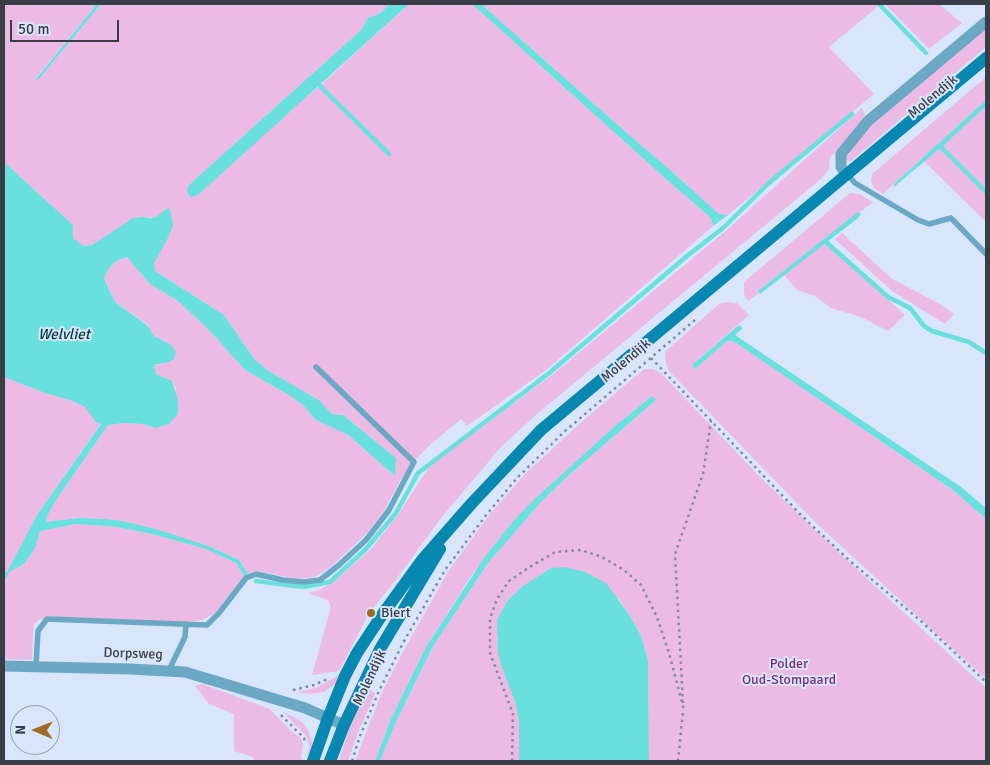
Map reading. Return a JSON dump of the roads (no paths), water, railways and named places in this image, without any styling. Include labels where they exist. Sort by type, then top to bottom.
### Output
[{"type":"main road","name":"Molendijk","points":[[330,761],[344,725],[380,649],[414,591],[472,503],[541,430],[986,58]]},
{"type":"main road","name":"Molendijk","points":[[313,761],[328,718],[357,654],[422,560],[459,520]]},
{"type":"street","name":"Molendijk","points":[[847,174],[841,167],[841,154],[868,121],[986,22]]},
{"type":"street","name":"Dorpsweg","points":[[4,666],[185,672],[306,708],[344,725]]},
{"type":"lane","points":[[847,174],[855,183],[918,220],[929,224],[951,218],[986,254]]},
{"type":"lane","points":[[36,666],[38,631],[47,619],[208,625],[246,578],[256,574],[296,582],[320,580],[366,540],[389,510],[414,462],[316,367]]},
{"type":"lane","points":[[169,670],[186,637],[186,624]]},
{"type":"water","points":[[97,4],[101,4],[38,80],[36,79]]},
{"type":"water","points":[[390,4],[409,4],[198,195],[191,197],[188,194],[187,189],[190,184],[361,30],[368,18],[379,14]]},
{"type":"water","points":[[472,4],[481,4],[719,214],[728,215],[713,226],[711,218]]},
{"type":"water","points":[[986,100],[986,106],[894,187],[894,184]]},
{"type":"water","name":"Welvliet","points":[[4,162],[73,225],[73,238],[83,246],[92,245],[133,218],[156,217],[168,208],[170,209],[173,225],[154,263],[155,271],[224,315],[255,360],[270,372],[319,400],[332,414],[343,415],[396,458],[395,476],[348,435],[316,420],[302,404],[245,370],[209,330],[178,301],[150,284],[127,257],[118,260],[109,268],[104,278],[115,302],[148,326],[154,336],[171,345],[176,352],[174,359],[169,362],[154,365],[156,374],[172,381],[178,401],[178,414],[169,424],[155,428],[143,424],[124,423],[108,425],[56,500],[46,518],[46,522],[79,518],[104,519],[122,521],[159,530],[208,546],[239,560],[248,574],[244,576],[236,563],[206,549],[152,534],[117,527],[76,524],[40,531],[35,548],[24,564],[6,574],[37,515],[101,424],[96,422],[85,407],[73,401],[45,393],[4,377]]},
{"type":"water","points":[[858,212],[861,214],[858,218],[760,294],[758,291]]},
{"type":"water","points":[[739,325],[743,328],[735,335],[961,487],[986,508],[986,519],[953,490],[733,341],[727,341],[695,369],[693,368],[693,364]]},
{"type":"water","points":[[652,396],[656,400],[569,475],[542,501],[488,563],[432,648],[396,722],[380,761],[375,761],[391,719],[426,647],[484,558],[514,520],[537,497],[615,426]]},
{"type":"water","points":[[564,567],[585,572],[606,583],[630,616],[641,636],[648,660],[649,761],[519,761],[519,722],[516,704],[498,653],[497,620],[508,600],[523,586],[551,568]]},
{"type":"waterway","points":[[879,4],[926,53]]},
{"type":"waterway","points":[[320,86],[389,154]]},
{"type":"waterway","points":[[256,581],[303,587],[330,582],[366,549],[396,513],[418,473],[548,374],[687,256],[723,228],[770,182],[852,114]]},
{"type":"waterway","points":[[941,147],[986,192]]},
{"type":"waterway","points":[[826,242],[888,297],[910,308],[924,326],[932,331],[969,342],[986,353]]},
{"type":"place","name":"Biert","points":[[371,613]]},
{"type":"park label","name":"Polder Oud-Stompaard","points":[[789,672]]}]
